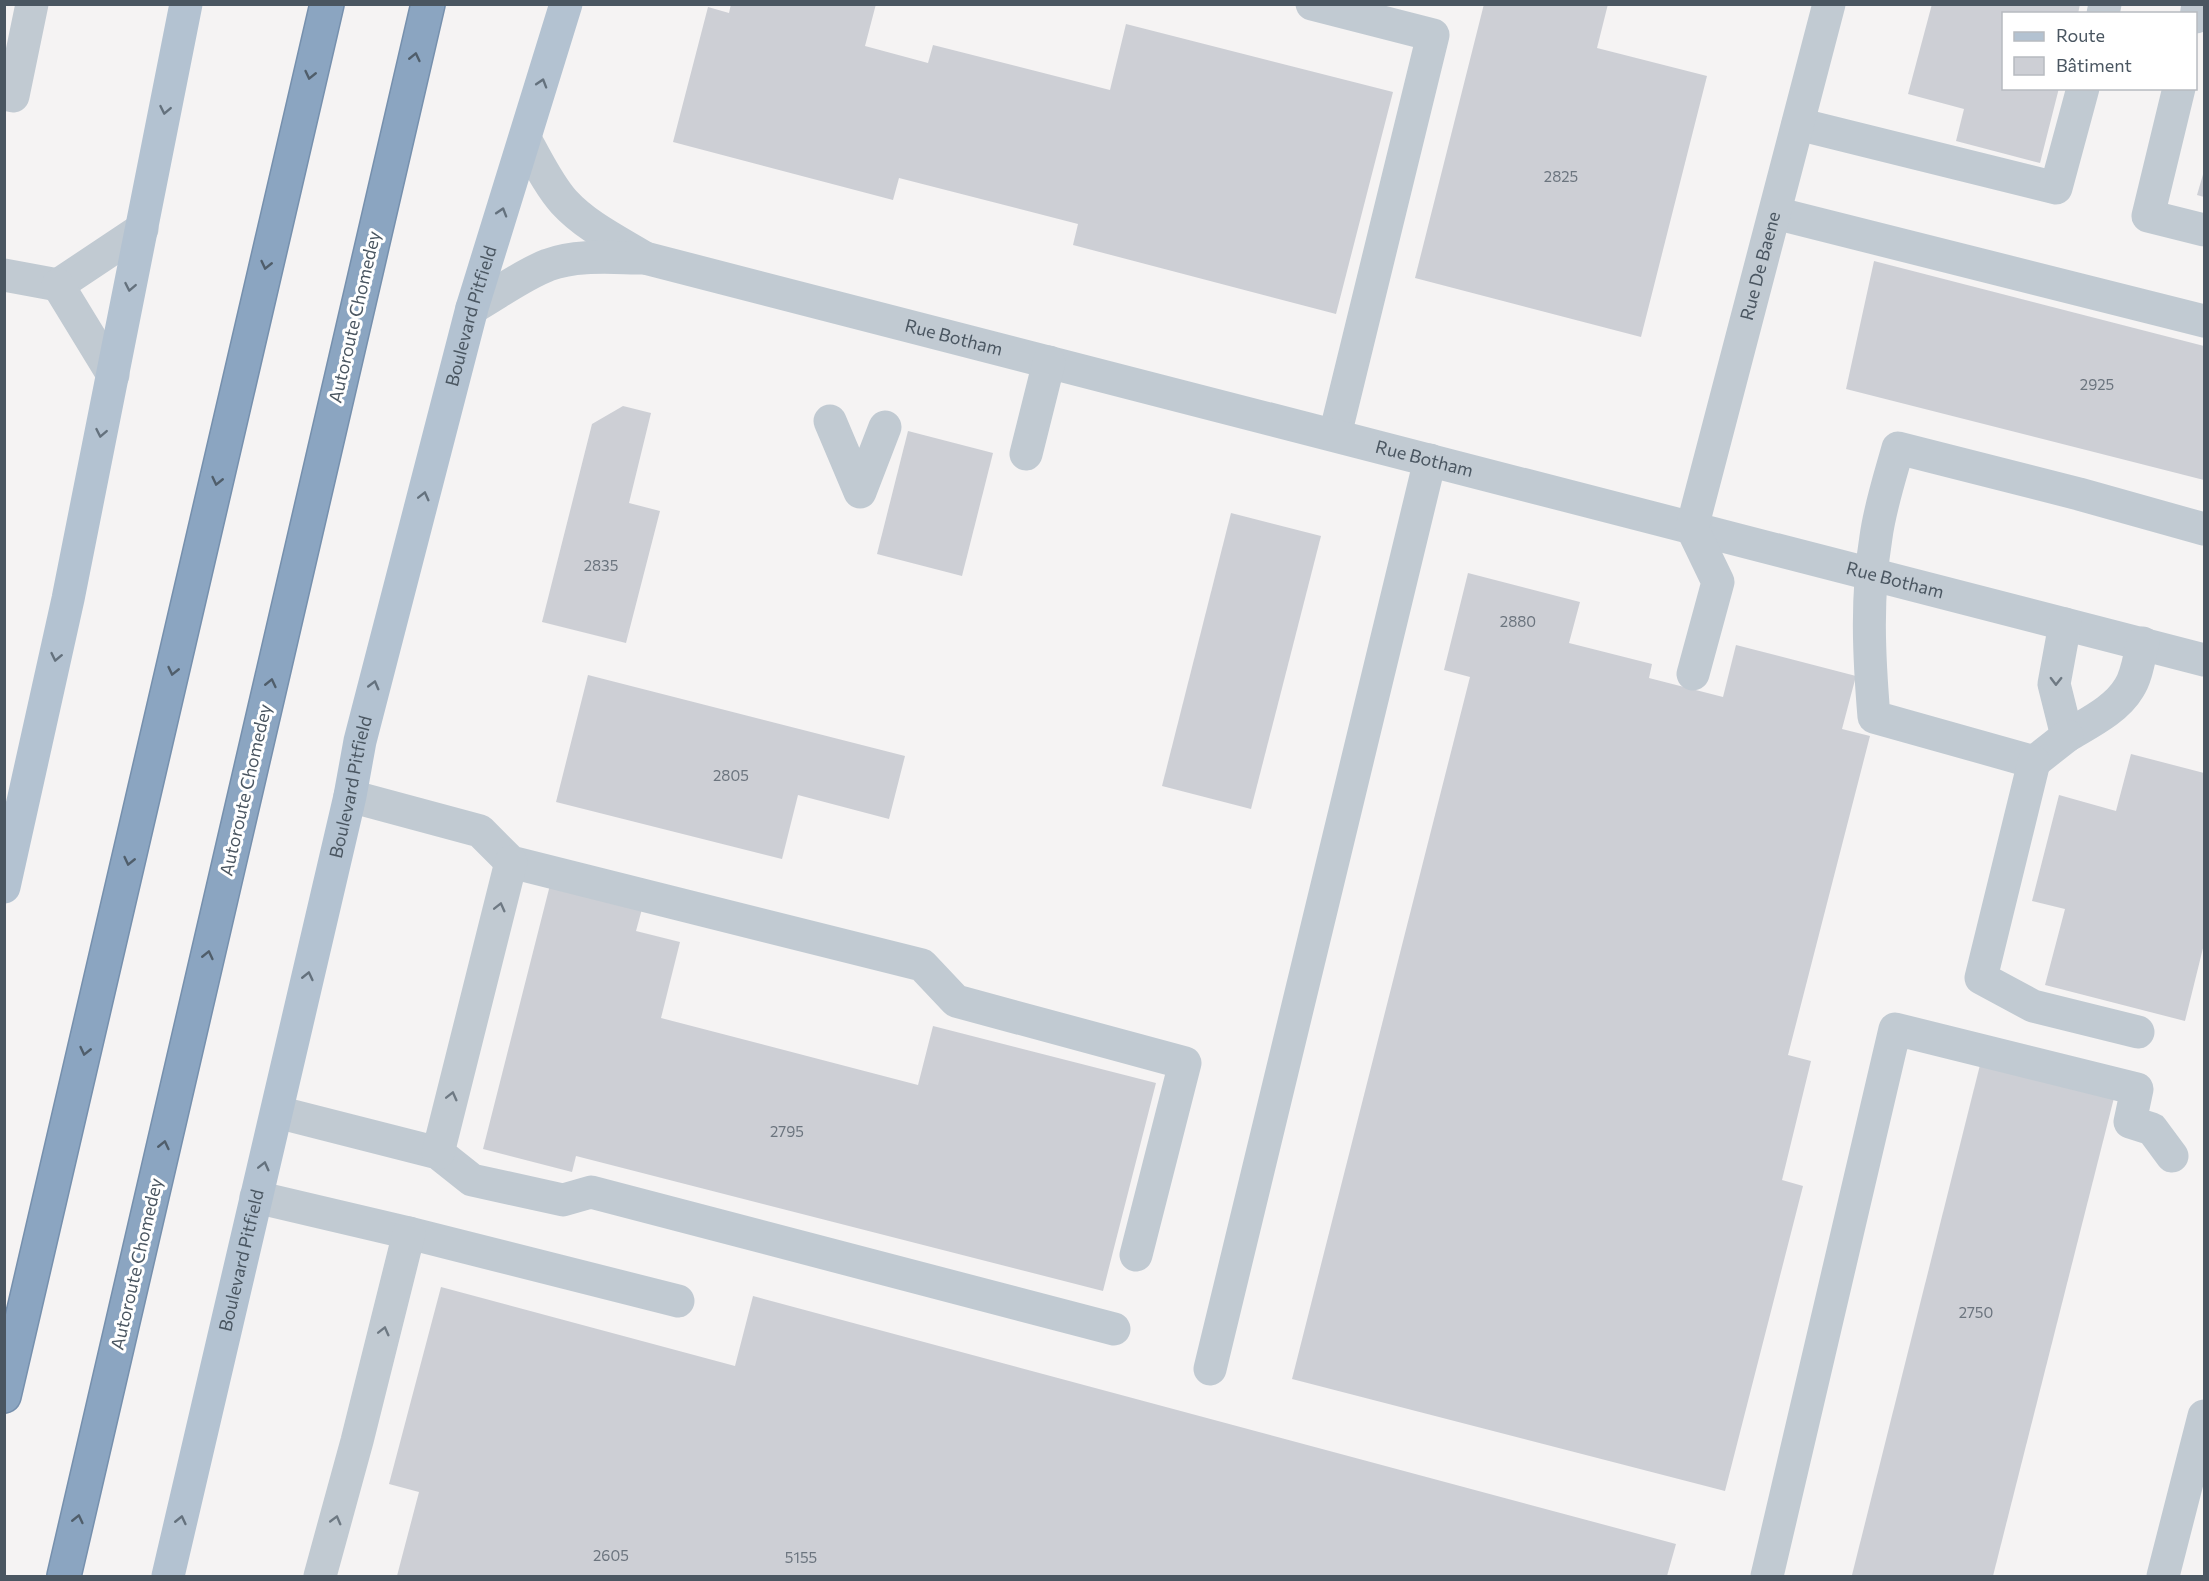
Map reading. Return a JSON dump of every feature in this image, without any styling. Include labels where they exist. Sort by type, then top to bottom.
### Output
[{"type":"highway","points":[[4,1396],[327,4]]},
{"type":"highway","name":"Autoroute Chomedey","points":[[64,1576],[428,4]]},
{"type":"main road","points":[[4,887],[66,611],[186,4]]},
{"type":"main road","name":"Boulevard Pitfield","points":[[168,1576],[350,796],[360,741],[472,308],[566,4]]},
{"type":"street","points":[[4,94],[13,96],[32,4]]},
{"type":"street","points":[[1312,4],[1371,11],[1433,35],[1335,435]]},
{"type":"street","name":"Rue De Baene","points":[[1692,528],[1829,4]]},
{"type":"street","points":[[1798,124],[2056,188],[2081,90]]},
{"type":"street","points":[[2179,90],[2148,216],[2205,230]]},
{"type":"street","name":"Rue Botham","points":[[525,139],[553,188],[565,202],[591,225],[645,258]]},
{"type":"street","points":[[1775,213],[2205,321]]},
{"type":"street","points":[[4,275],[58,285],[142,230]]},
{"type":"street","name":"Rue Botham","points":[[472,308],[527,275],[549,265],[579,258],[645,258],[2205,660]]},
{"type":"street","points":[[58,285],[112,375]]},
{"type":"street","points":[[1026,454],[1049,362]]},
{"type":"street","points":[[830,421],[860,492],[885,427]]},
{"type":"street","points":[[2034,762],[1874,717],[1868,641],[1871,574],[1876,535],[1898,448],[2205,529]]},
{"type":"street","points":[[1210,1369],[1430,460]]},
{"type":"street","points":[[1692,528],[1718,582],[1694,674]]},
{"type":"street","points":[[2065,624],[2054,684],[2067,736]]},
{"type":"street","points":[[2138,1032],[2033,1006],[1981,978],[2034,762],[2123,697],[2130,686],[2143,643]]},
{"type":"street","points":[[350,796],[480,831],[511,862],[922,965],[956,1001],[1185,1063],[1136,1255]]},
{"type":"street","points":[[438,1153],[511,862]]},
{"type":"street","points":[[1767,1576],[1895,1029],[2138,1089],[2130,1122],[2152,1129],[2172,1156]]},
{"type":"street","points":[[277,1112],[438,1153],[472,1180],[562,1200],[591,1192],[1114,1329]]},
{"type":"street","points":[[256,1197],[678,1301]]},
{"type":"street","points":[[320,1576],[357,1441],[409,1233]]},
{"type":"street","points":[[2163,1576],[2205,1416]]},
{"type":"building","points":[[731,4],[876,4],[865,46],[928,63],[933,45],[1110,90],[1126,24],[1393,92],[1336,314],[1073,245],[1078,224],[899,178],[893,200],[673,142],[708,7],[729,13]]},
{"type":"building","points":[[1484,4],[1608,4],[1597,48],[1707,76],[1641,337],[1415,278]]},
{"type":"building","points":[[1932,4],[2080,4],[2078,12],[2002,12],[2002,90],[2058,90],[2040,163],[1956,141],[1964,109],[1908,94]]},
{"type":"building","points":[[2204,171],[2204,197],[2197,195]]},
{"type":"building","points":[[1874,261],[2204,346],[2204,480],[1846,389]]},
{"type":"building","points":[[623,406],[651,413],[629,503],[660,511],[626,643],[542,622],[592,424]]},
{"type":"building","points":[[908,431],[993,453],[962,576],[877,554]]},
{"type":"building","points":[[1231,513],[1321,536],[1251,809],[1162,786]]},
{"type":"building","points":[[1468,573],[1580,602],[1569,643],[1652,664],[1649,678],[1723,697],[1736,645],[1856,676],[1842,729],[1870,736],[1788,1055],[1811,1061],[1782,1180],[1803,1186],[1725,1491],[1292,1379],[1470,677],[1444,670]]},
{"type":"building","points":[[588,675],[905,756],[889,819],[798,795],[782,859],[556,802]]},
{"type":"building","points":[[2131,754],[2204,773],[2204,944],[2185,1021],[2045,985],[2065,909],[2032,901],[2059,795],[2116,811]]},
{"type":"building","points":[[550,885],[642,909],[636,931],[680,942],[661,1018],[918,1085],[933,1026],[1156,1083],[1103,1291],[576,1156],[572,1172],[483,1149]]},
{"type":"building","points":[[1982,1057],[2116,1090],[1993,1576],[1852,1575]]},
{"type":"building","points":[[441,1287],[735,1366],[753,1296],[1676,1544],[1667,1576],[397,1576],[419,1492],[389,1484]]}]
